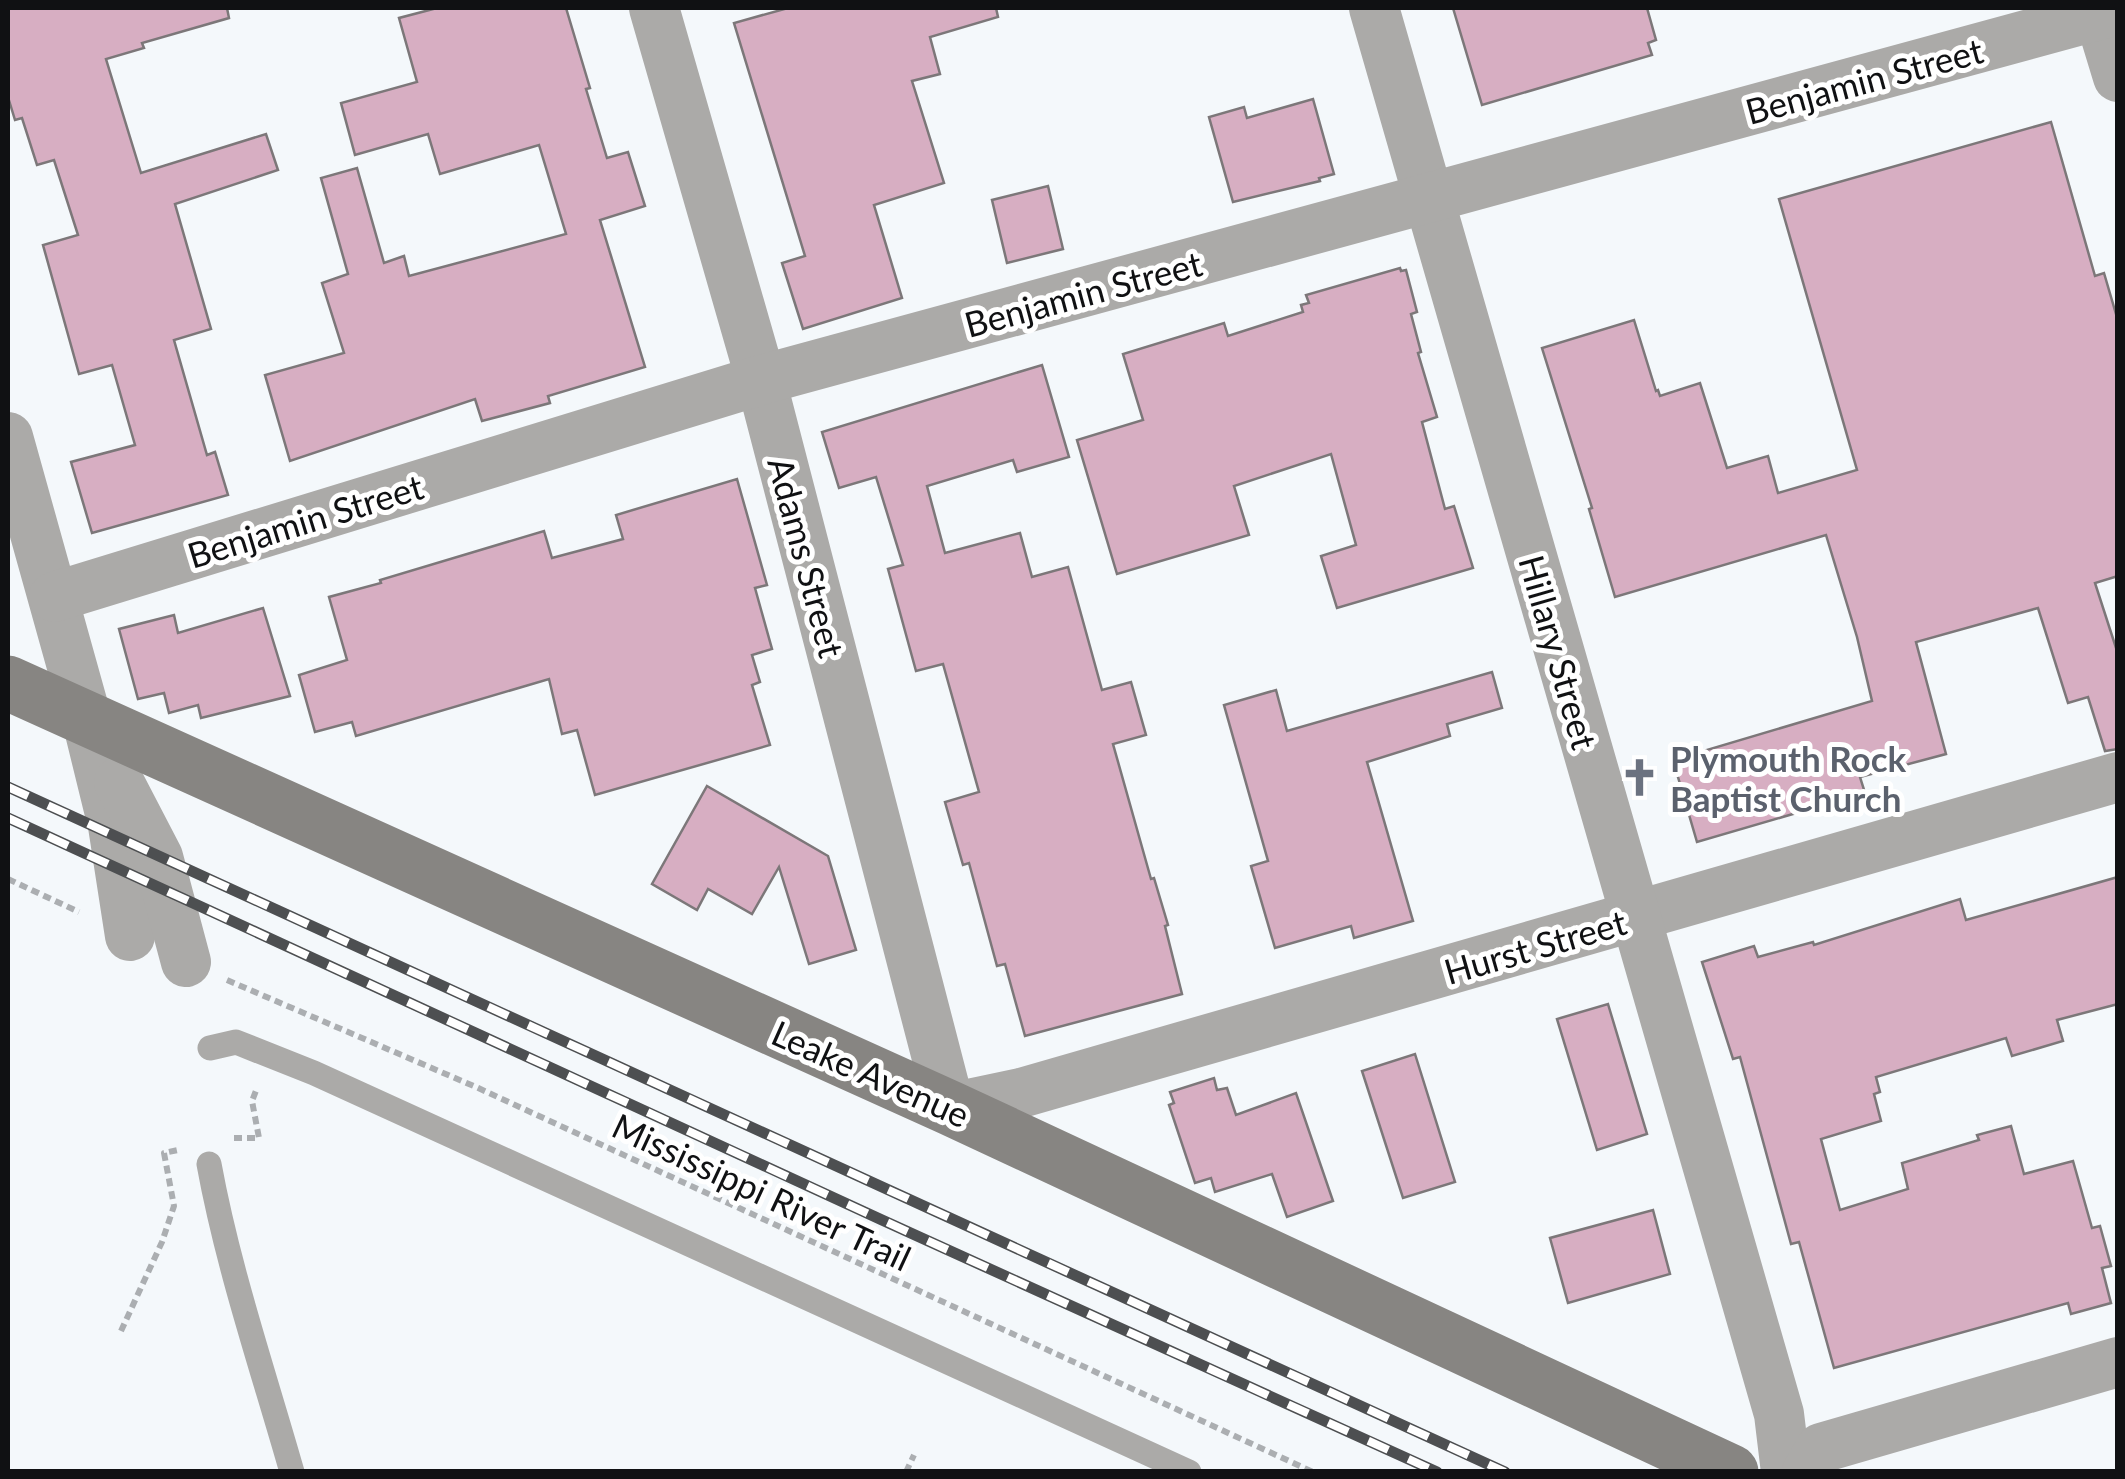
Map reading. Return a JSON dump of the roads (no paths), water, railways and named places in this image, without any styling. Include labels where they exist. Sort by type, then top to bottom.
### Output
[{"type":"street","name":"Adams Street","points":[[654,8],[760,380],[950,1108]]},
{"type":"street","name":"Hillary Street","points":[[1374,8],[1779,1414],[1786,1472]]},
{"type":"street","name":"Benjamin Street","points":[[54,597],[760,380],[1428,200],[2105,11]]},
{"type":"street","points":[[2105,11],[2118,77]]},
{"type":"street","points":[[8,437],[88,720],[113,826],[130,936]]},
{"type":"street","name":"Leake Avenue","points":[[8,683],[950,1108],[1731,1472]]},
{"type":"street","points":[[88,720],[158,857],[186,962]]},
{"type":"street","name":"Hurst Street","points":[[950,1108],[1021,1093],[2118,778]]},
{"type":"street","points":[[1807,1472],[1821,1448],[2118,1362]]},
{"type":"lane","points":[[210,1048],[236,1042],[314,1073],[1190,1472]]},
{"type":"lane","points":[[214,1153],[217,1204],[234,1274],[292,1472]]},
{"type":"railway","points":[[8,787],[1505,1472]]},
{"type":"railway","points":[[8,818],[1437,1472]]},
{"type":"place","name":"Plymouth Rock Baptist Church","points":[[1640,778]]}]
